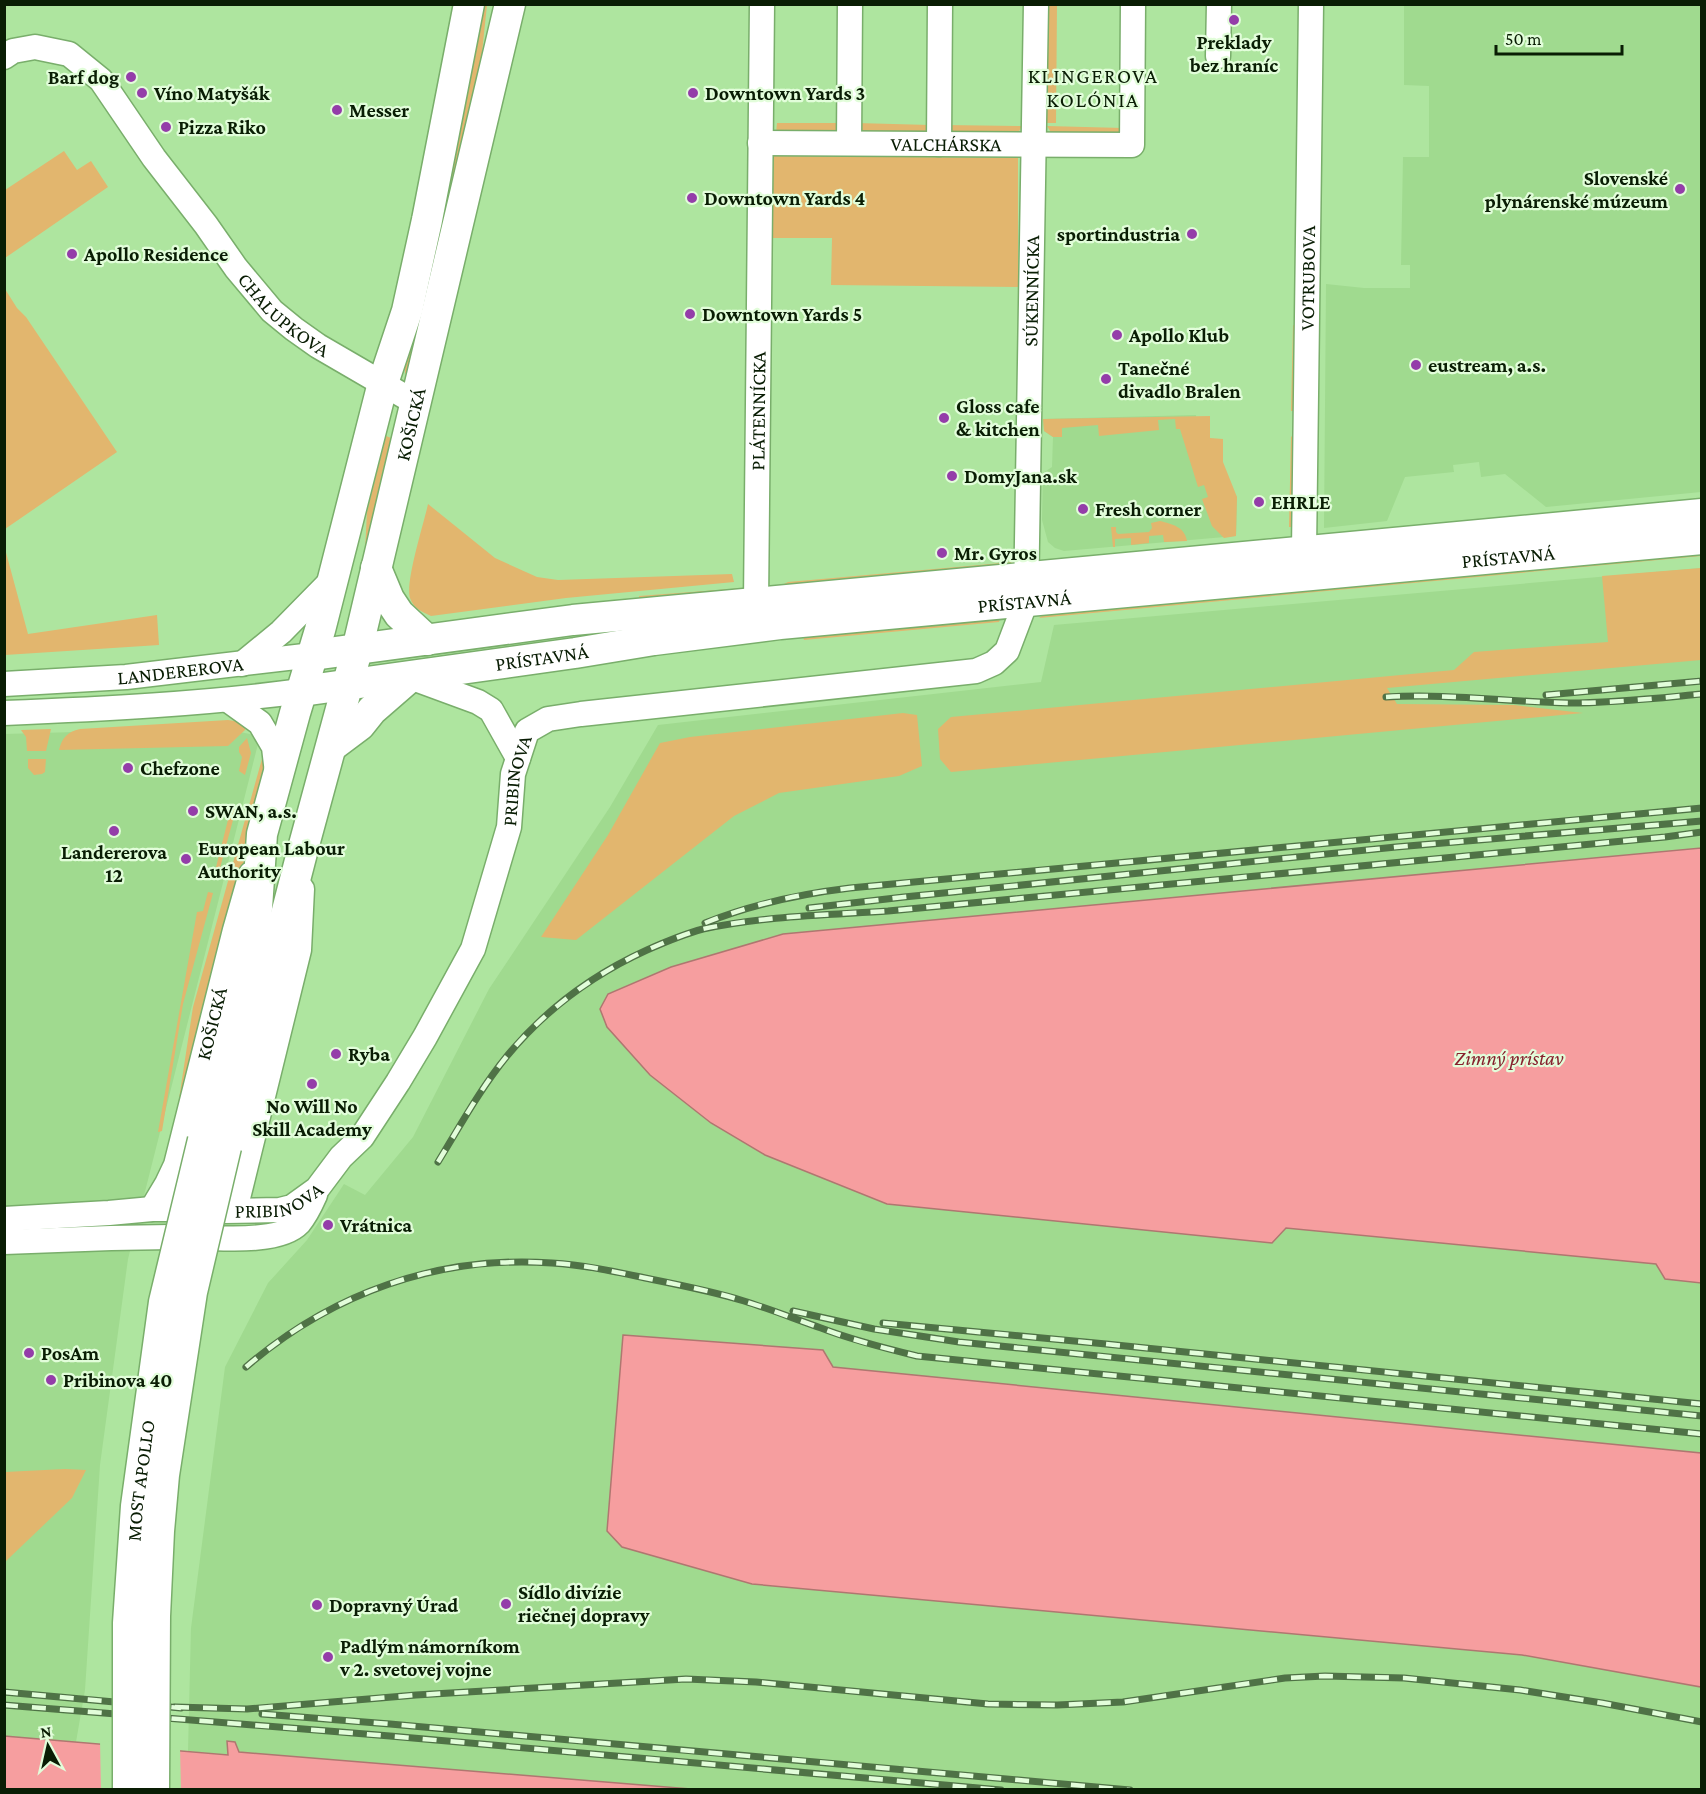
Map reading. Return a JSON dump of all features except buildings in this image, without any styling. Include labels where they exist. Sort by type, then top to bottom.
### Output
[{"type":"main road","name":"KOŠICKÁ","points":[[214,1144],[255,938],[262,834],[334,578],[384,384],[407,311],[469,4]]},
{"type":"main road","name":"KOŠICKÁ","points":[[214,1144],[304,845],[348,686],[510,4]]},
{"type":"main road","name":"PRÍSTAVNÁ","points":[[348,686],[665,638],[859,616],[1026,589],[1304,551],[1701,514]]},
{"type":"main road","name":"PRÍSTAVNÁ","points":[[357,650],[573,620],[756,603],[1026,589],[1701,539]]},
{"type":"main road","points":[[376,568],[389,599],[399,614],[427,640]]},
{"type":"main road","name":"LANDEREROVA","points":[[313,655],[357,650]]},
{"type":"main road","points":[[332,746],[360,725],[372,710],[410,677]]},
{"type":"main road","name":"LANDEREROVA","points":[[302,692],[348,686]]},
{"type":"main road","name":"MOST APOLLO","points":[[128,1790],[128,1623],[136,1506],[164,1302],[214,1144]]},
{"type":"main road","name":"MOST APOLLO","points":[[154,1790],[155,1616],[164,1475],[214,1144]]},
{"type":"street","name":"PLÁTENNÍCKA","points":[[756,603],[762,4]]},
{"type":"street","points":[[849,143],[850,4]]},
{"type":"street","points":[[939,144],[940,4]]},
{"type":"street","name":"SÚKENNÍCKA","points":[[1026,589],[1036,4]]},
{"type":"street","name":"VALCHÁRSKA","points":[[760,143],[1132,145],[1133,4]]},
{"type":"street","points":[[1218,56],[1219,4]]},
{"type":"street","name":"VOTRUBOVA","points":[[1304,551],[1311,4]]},
{"type":"street","name":"CHALUPKOVA","points":[[4,57],[13,51],[35,47],[69,54],[101,80],[154,158],[272,311],[318,346],[416,403]]},
{"type":"street","points":[[242,664],[281,632],[334,578]]},
{"type":"street","name":"PRIBINOVA","points":[[317,1189],[292,1207],[229,1211],[212,1238],[236,1239],[275,1235],[289,1231],[298,1224],[310,1206],[317,1189],[341,1157],[362,1137],[393,1090],[436,1019],[473,949],[509,827],[513,774],[527,731],[548,719],[582,714],[976,670],[994,663],[1007,651],[1026,589]]},
{"type":"street","name":"LANDEREROVA","points":[[4,684],[126,677],[313,655]]},
{"type":"street","points":[[410,677],[478,702],[491,710],[518,758]]},
{"type":"street","name":"LANDEREROVA","points":[[4,713],[134,708],[302,692]]},
{"type":"street","points":[[228,700],[260,723],[274,747],[278,780]]},
{"type":"street","name":"KOŠICKÁ","points":[[152,1209],[176,1166],[235,930],[262,834]]},
{"type":"street","name":"KOŠICKÁ","points":[[229,1211],[299,950],[304,845]]},
{"type":"street","points":[[4,1219],[177,1209]]},
{"type":"street","points":[[4,1242],[171,1237]]},
{"type":"shaded area","points":[[480,5],[487,5],[479,81],[409,376],[405,373],[405,367],[447,187]]},
{"type":"shaded area","points":[[1047,5],[1057,5],[1056,123],[1046,123]]},
{"type":"shaded area","points":[[1404,5],[1701,5],[1701,492],[1546,507],[1505,474],[1481,477],[1479,462],[1453,465],[1454,472],[1405,477],[1387,521],[1324,528],[1326,284],[1364,288],[1410,288],[1410,265],[1401,265],[1403,157],[1429,157],[1429,86],[1404,85]]},
{"type":"shaded area","points":[[777,123],[841,123],[840,128],[834,132],[776,133]]},
{"type":"shaded area","points":[[856,123],[930,125],[925,133],[861,132]]},
{"type":"shaded area","points":[[945,125],[1022,126],[1018,133],[952,134]]},
{"type":"shaded area","points":[[1047,126],[1123,128],[1117,136],[1052,134]]},
{"type":"shaded area","points":[[64,151],[77,170],[91,161],[108,187],[5,258],[5,190]]},
{"type":"shaded area","points":[[772,156],[1018,158],[1018,287],[831,285],[832,238],[772,238]]},
{"type":"shaded area","points":[[5,289],[117,452],[5,529]]},
{"type":"shaded area","points":[[1293,325],[1298,327],[1294,411],[1291,411]]},
{"type":"shaded area","points":[[1196,415],[1197,462],[1237,497],[1236,536],[1064,551],[1048,542],[1042,520],[1043,473],[1052,467],[1053,437],[1044,431],[1043,419]]},
{"type":"shaded area","points":[[1210,416],[1210,438],[1223,439],[1223,462],[1237,497],[1236,536],[1224,538],[1212,526],[1202,499],[1208,497],[1204,485],[1198,487],[1180,429],[1176,429],[1175,419],[1158,420],[1159,430],[1099,436],[1098,425],[1062,428],[1062,437],[1053,437],[1044,431],[1043,419]]},
{"type":"shaded area","points":[[1294,434],[1296,527],[1289,527],[1291,437]]},
{"type":"shaded area","points":[[386,436],[391,438],[381,478],[380,511],[349,621],[365,551],[367,512]]},
{"type":"shaded area","points":[[428,504],[495,558],[537,577],[558,580],[732,574],[734,582],[566,598],[431,616],[414,605],[409,590],[412,566]]},
{"type":"shaded area","points":[[1160,521],[1181,529],[1187,541],[1164,542],[1163,535],[1149,536],[1149,543],[1131,545],[1131,538],[1115,539],[1115,547],[1113,547],[1111,527],[1116,527],[1118,534],[1149,532],[1152,528],[1151,523]]},
{"type":"shaded area","points":[[4,545],[28,634],[157,615],[159,645],[5,655]]},
{"type":"shaded area","points":[[1701,550],[1701,556],[1039,618],[1052,609]]},
{"type":"shaded area","points":[[1013,562],[1006,569],[783,590],[782,585],[788,582]]},
{"type":"shaded area","points":[[1701,568],[1701,848],[783,934],[671,967],[608,994],[607,1027],[650,1075],[711,1123],[1272,1243],[1286,1228],[1656,1264],[1665,1279],[1702,1283],[1701,1453],[833,1367],[823,1350],[623,1335],[607,1530],[752,1584],[1522,1655],[1701,1687],[1701,1789],[691,1790],[239,1752],[235,1743],[227,1742],[229,1755],[188,1751],[191,1628],[225,1367],[268,1283],[307,1240],[344,1184],[365,1195],[413,1137],[489,989],[610,807],[658,725],[1041,682],[1054,625]]},
{"type":"shaded area","points":[[1701,568],[1701,660],[1387,688],[1397,704],[1514,705],[1583,713],[951,772],[940,759],[938,729],[951,717],[1454,670],[1474,652],[1608,642],[1602,576]]},
{"type":"shaded area","points":[[744,588],[736,595],[640,602],[639,596]]},
{"type":"shaded area","points":[[1002,613],[999,622],[804,640],[802,633]]},
{"type":"shaded area","points":[[903,713],[917,715],[922,766],[899,776],[779,793],[734,816],[576,940],[541,937],[608,835],[660,743],[690,737]]},
{"type":"shaded area","points":[[228,720],[247,723],[245,730],[228,746],[59,750],[66,736],[80,729]]},
{"type":"shaded area","points":[[220,728],[260,736],[128,1259],[100,1465],[85,1690],[76,1742],[5,1736],[4,734]]},
{"type":"shaded area","points":[[51,729],[46,751],[27,751],[26,737],[21,730]]},
{"type":"shaded area","points":[[247,738],[251,753],[245,775],[239,771],[242,757],[239,747]]},
{"type":"shaded area","points":[[265,748],[265,770],[218,977],[177,1112],[193,1007]]},
{"type":"shaded area","points":[[28,759],[46,759],[45,772],[34,775],[28,768]]},
{"type":"shaded area","points":[[231,808],[236,809],[217,879],[213,879]]},
{"type":"shaded area","points":[[208,892],[213,893],[183,1004],[162,1131],[158,1132],[197,912],[203,911]]},
{"type":"shaded area","points":[[86,1470],[72,1498],[5,1562],[5,1472]]},
{"type":"water","name":"Zimný prístav","points":[[1701,848],[1701,1283],[1665,1279],[1656,1264],[1286,1228],[1272,1243],[887,1204],[765,1155],[711,1123],[650,1075],[607,1027],[600,1009],[608,994],[671,967],[783,934]]},
{"type":"water","points":[[623,1335],[823,1350],[833,1367],[1701,1453],[1701,1687],[1522,1655],[752,1584],[622,1547],[607,1531]]},
{"type":"water","points":[[4,1736],[228,1755],[227,1741],[235,1742],[239,1752],[691,1789],[5,1789]]},
{"type":"pier","points":[[100,1741],[180,1748],[181,1790],[101,1789]]},
{"type":"railway","points":[[1546,695],[1702,681]]},
{"type":"railway","points":[[1386,697],[1432,696],[1569,703],[1702,694]]},
{"type":"railway","points":[[705,923],[740,910],[776,901],[850,888],[1702,808]]},
{"type":"railway","points":[[809,908],[1396,847],[1702,821]]},
{"type":"railway","points":[[438,1162],[488,1081],[537,1023],[571,995],[608,970],[647,950],[703,929],[772,919],[888,911],[1702,832]]},
{"type":"railway","points":[[246,1367],[279,1341],[314,1318],[351,1299],[388,1284],[468,1265],[510,1262],[552,1263],[604,1270],[722,1295],[844,1336],[917,1356],[1702,1434]]},
{"type":"railway","points":[[793,1311],[874,1329],[959,1342],[1702,1416]]},
{"type":"railway","points":[[883,1323],[1702,1404]]},
{"type":"railway","points":[[175,1707],[247,1709],[416,1695],[686,1679],[756,1682],[988,1704],[1057,1705],[1123,1702],[1285,1678],[1325,1676],[1404,1678],[1520,1690],[1702,1722]]},
{"type":"railway","points":[[4,1692],[181,1708]]},
{"type":"railway","points":[[4,1705],[390,1736],[1001,1790]]},
{"type":"railway","points":[[262,1714],[1130,1790]]},
{"type":"place","name":"Preklady bez hraníc","points":[[1234,20]]},
{"type":"place","name":"Barf dog","points":[[131,77]]},
{"type":"place","name":"Víno Matyšák","points":[[142,93]]},
{"type":"place","name":"Downtown Yards 3","points":[[693,93]]},
{"type":"place","name":"Messer","points":[[337,110]]},
{"type":"place","name":"Pizza Riko","points":[[166,127]]},
{"type":"place","name":"Slovenské plynárenské múzeum","points":[[1680,189]]},
{"type":"place","name":"Downtown Yards 4","points":[[692,198]]},
{"type":"place","name":"sportindustria","points":[[1192,234]]},
{"type":"place","name":"Apollo Residence","points":[[72,254]]},
{"type":"place","name":"Downtown Yards 5","points":[[690,314]]},
{"type":"place","name":"Apollo Klub","points":[[1117,335]]},
{"type":"place","name":"eustream, a.s.","points":[[1416,365]]},
{"type":"place","name":"Tanečné divadlo Bralen","points":[[1106,379]]},
{"type":"place","name":"Gloss cafe & kitchen","points":[[944,418]]},
{"type":"place","name":"DomyJana.sk","points":[[952,476]]},
{"type":"place","name":"EHRLE","points":[[1259,502]]},
{"type":"place","name":"Fresh corner","points":[[1083,509]]},
{"type":"place","name":"Mr. Gyros","points":[[942,553]]},
{"type":"place","name":"Chefzone","points":[[128,768]]},
{"type":"place","name":"SWAN, a.s.","points":[[193,811]]},
{"type":"place","name":"Landererova 12","points":[[114,831]]},
{"type":"place","name":"European Labour Authority","points":[[186,859]]},
{"type":"place","name":"Ryba","points":[[336,1054]]},
{"type":"place","name":"No Will No Skill Academy","points":[[312,1084]]},
{"type":"place","name":"Vrátnica","points":[[328,1225]]},
{"type":"place","name":"PosAm","points":[[29,1353]]},
{"type":"place","name":"Pribinova 40","points":[[51,1380]]},
{"type":"place","name":"Sídlo divízie riečnej dopravy","points":[[506,1604]]},
{"type":"place","name":"Dopravný Úrad","points":[[317,1605]]},
{"type":"place","name":"Padlým námorníkom v 2. svetovej vojne","points":[[328,1657]]},
{"type":"district","name":"KLINGEROVA KOLÓNIA","points":[[1093,88]]}]
